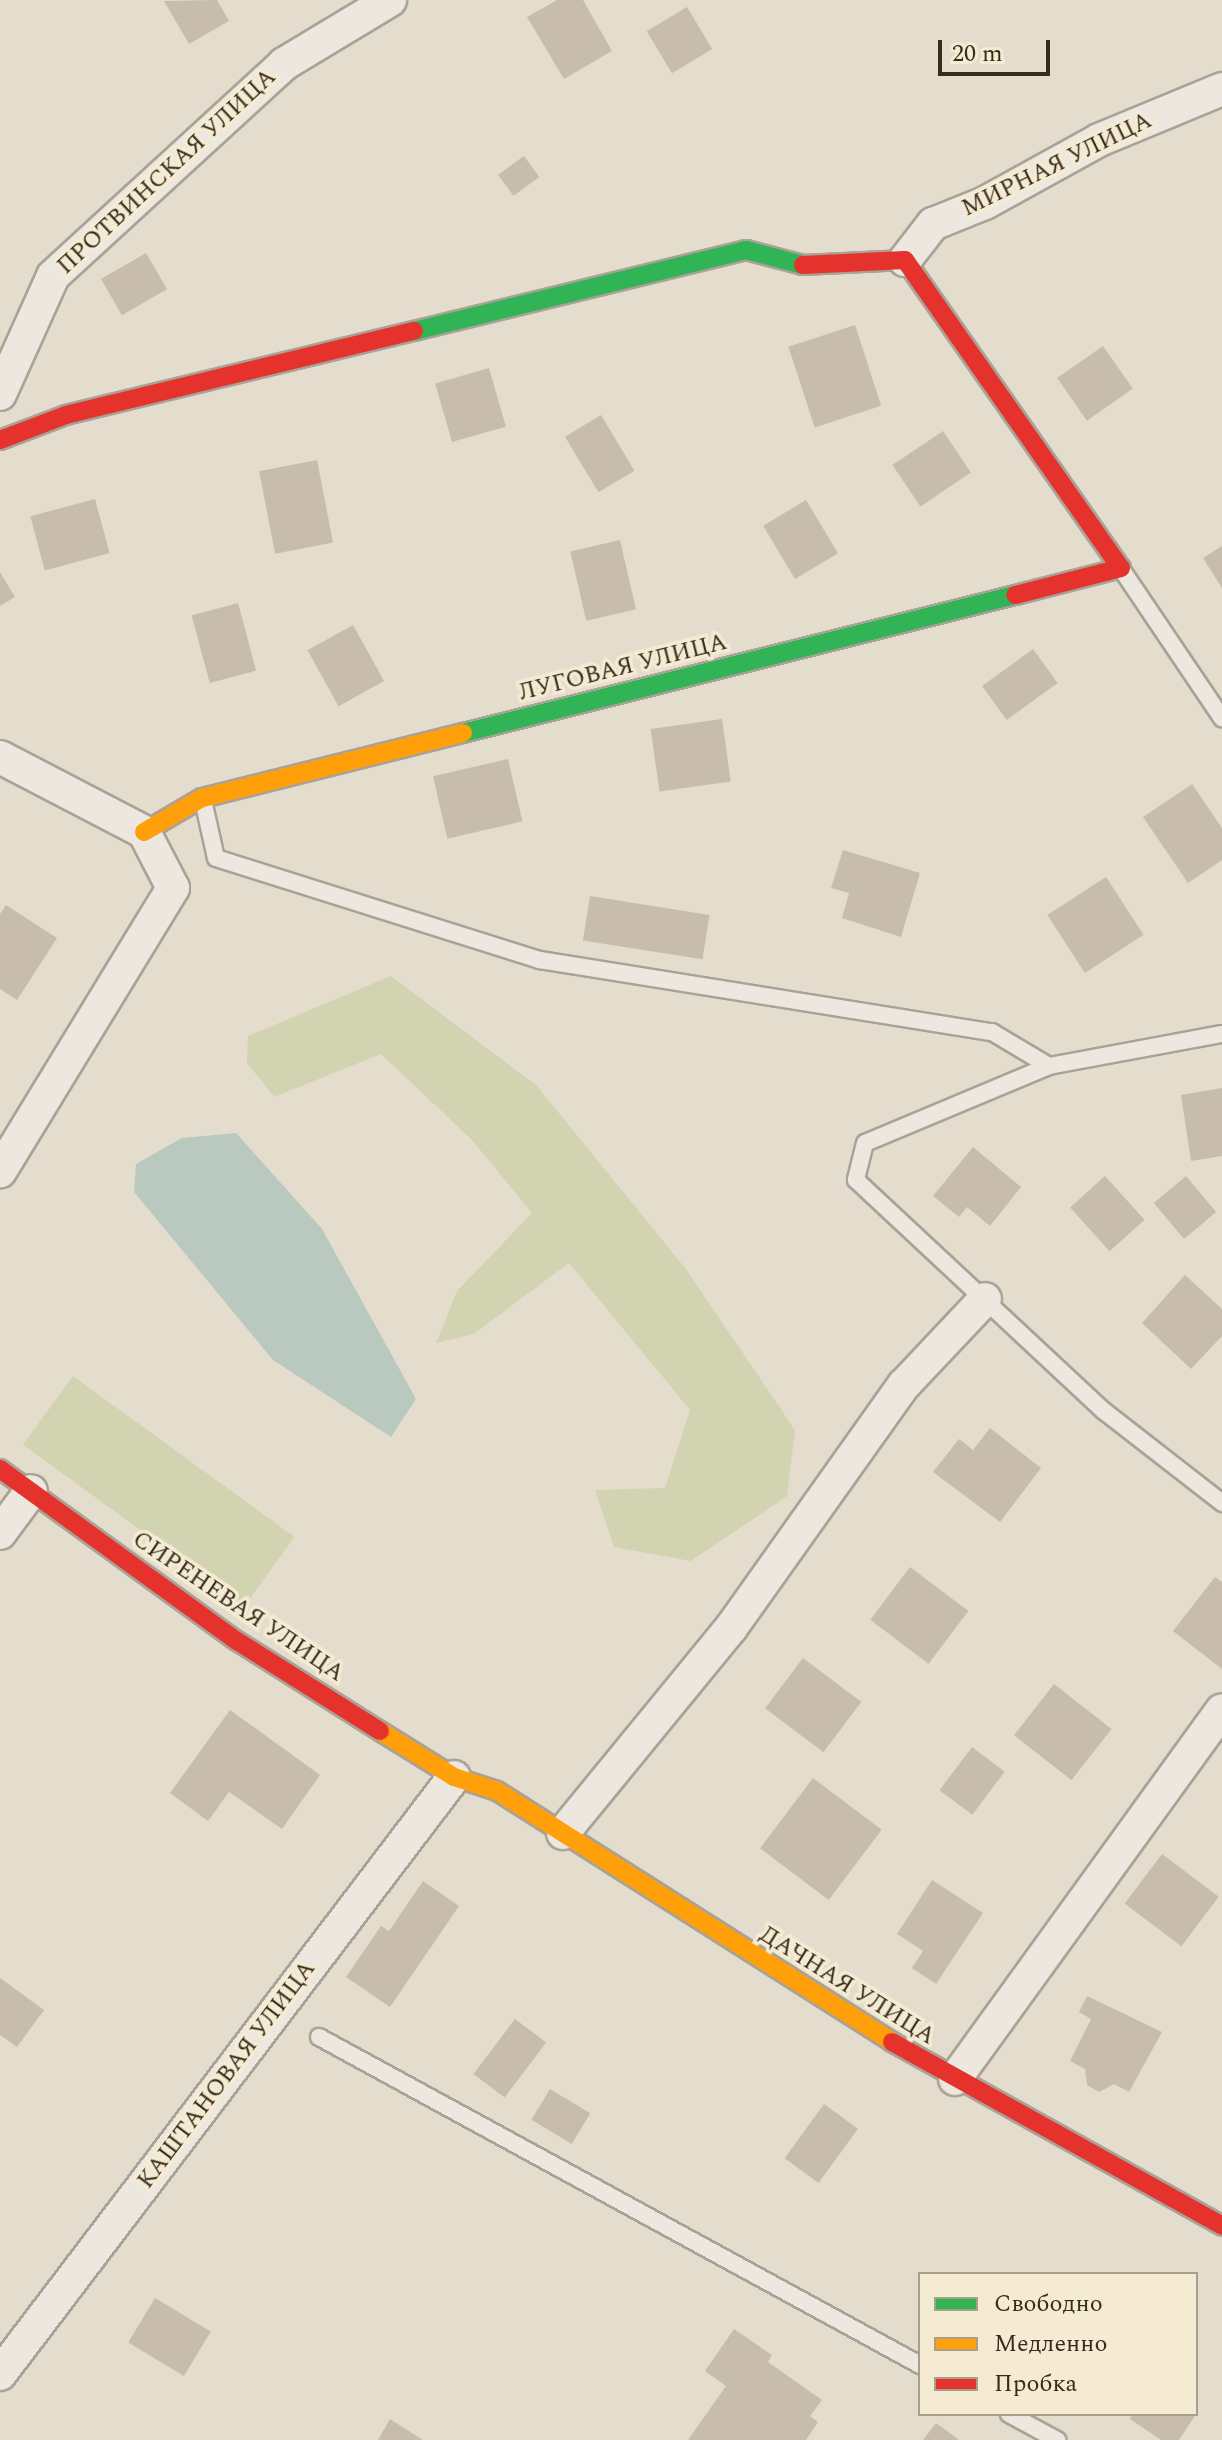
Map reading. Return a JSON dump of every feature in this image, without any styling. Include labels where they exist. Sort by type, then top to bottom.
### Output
[{"type":"street","name":"ПРОТВИНСКАЯ УЛИЦА","points":[[0,394],[53,276],[284,64],[390,0]]},
{"type":"street","name":"МИРНАЯ УЛИЦА","points":[[905,260],[933,224],[985,203],[1099,140],[1222,89]]},
{"type":"street","points":[[0,440],[66,415],[746,250],[814,268],[905,260],[1121,568]]},
{"type":"street","name":"ЛУГОВАЯ УЛИЦА","points":[[144,832],[202,798],[1121,568]]},
{"type":"street","points":[[0,757],[144,832],[173,888],[0,1171]]},
{"type":"street","points":[[563,1833],[731,1628],[904,1385],[985,1299]]},
{"type":"street","name":"СИРЕНЕВАЯ УЛИЦА","points":[[0,1469],[237,1641],[454,1777]]},
{"type":"street","points":[[0,1533],[31,1491]]},
{"type":"street","points":[[955,2079],[1222,1710]]},
{"type":"street","name":"ДАЧНАЯ УЛИЦА","points":[[454,1777],[497,1791],[838,2012],[1222,2226]]},
{"type":"street","name":"КАШТАНОВАЯ УЛИЦА","points":[[0,2374],[454,1777]]},
{"type":"lane","points":[[1121,568],[1222,718]]},
{"type":"lane","points":[[202,798],[216,858],[540,960],[992,1032],[1049,1066]]},
{"type":"lane","points":[[1222,1034],[1049,1066],[865,1143],[856,1180],[1104,1411],[1208,1487],[1222,1503]]},
{"type":"lane","points":[[1208,1487],[1222,1475]]},
{"type":"lane","points":[[319,2037],[918,2364]]},
{"type":"lane","points":[[1013,2416],[1057,2440]]},
{"type":"green space","points":[[391,976],[536,1085],[686,1269],[795,1430],[787,1496],[691,1561],[614,1547],[595,1490],[665,1488],[690,1410],[569,1263],[474,1334],[436,1343],[457,1291],[532,1213],[472,1140],[381,1054],[274,1097],[247,1063],[248,1036]]},
{"type":"green space","points":[[73,1376],[295,1537],[245,1606],[23,1445]]},
{"type":"shaded area","points":[[236,1133],[322,1229],[416,1399],[391,1437],[273,1360],[134,1192],[136,1164],[182,1138]]},
{"type":"building","points":[[217,0],[229,21],[189,44],[164,1]]},
{"type":"building","points":[[557,0],[583,0],[612,51],[564,79],[527,17]]},
{"type":"building","points":[[687,7],[712,49],[672,73],[647,31]]},
{"type":"building","points":[[524,156],[539,177],[513,196],[498,175]]},
{"type":"building","points":[[146,253],[167,289],[122,315],[101,279]]},
{"type":"building","points":[[855,325],[881,406],[815,427],[788,347]]},
{"type":"building","points":[[1103,346],[1133,389],[1087,421],[1057,378]]},
{"type":"building","points":[[489,368],[506,427],[452,442],[435,383]]},
{"type":"building","points":[[601,415],[634,471],[598,492],[565,437]]},
{"type":"building","points":[[943,431],[971,472],[920,507],[892,465]]},
{"type":"building","points":[[317,460],[333,542],[275,554],[259,471]]},
{"type":"building","points":[[95,499],[109,553],[45,570],[30,516]]},
{"type":"building","points":[[806,500],[838,553],[795,579],[763,526]]},
{"type":"building","points":[[620,540],[636,609],[586,621],[570,551]]},
{"type":"building","points":[[1222,546],[1222,588],[1203,558]]},
{"type":"building","points":[[0,572],[15,597],[0,606]]},
{"type":"building","points":[[238,603],[256,671],[210,683],[192,615]]},
{"type":"building","points":[[353,625],[384,681],[339,706],[308,650]]},
{"type":"building","points":[[1033,649],[1058,683],[1007,720],[982,686]]},
{"type":"building","points":[[722,719],[731,781],[659,791],[651,729]]},
{"type":"building","points":[[508,759],[522,821],[447,839],[433,776]]},
{"type":"building","points":[[1192,784],[1222,828],[1222,860],[1188,883],[1143,817]]},
{"type":"building","points":[[843,850],[920,873],[901,937],[842,918],[849,893],[831,888]]},
{"type":"building","points":[[1106,877],[1144,935],[1085,973],[1047,915]]},
{"type":"building","points":[[590,896],[710,915],[702,959],[583,940]]},
{"type":"building","points":[[6,905],[57,938],[17,1000],[0,989],[0,914]]},
{"type":"building","points":[[1222,1088],[1222,1156],[1191,1161],[1181,1095]]},
{"type":"building","points":[[973,1147],[1021,1187],[990,1226],[967,1207],[959,1217],[933,1196]]},
{"type":"building","points":[[1105,1176],[1144,1220],[1110,1251],[1070,1207]]},
{"type":"building","points":[[1186,1176],[1216,1212],[1184,1239],[1154,1203]]},
{"type":"building","points":[[1185,1275],[1222,1309],[1222,1336],[1191,1369],[1142,1323]]},
{"type":"building","points":[[990,1428],[1041,1468],[1000,1522],[933,1472],[959,1439],[973,1450]]},
{"type":"building","points":[[910,1567],[968,1611],[929,1664],[870,1620]]},
{"type":"building","points":[[1215,1577],[1222,1582],[1222,1669],[1173,1631]]},
{"type":"building","points":[[803,1658],[861,1702],[823,1752],[765,1708]]},
{"type":"building","points":[[1054,1684],[1112,1729],[1072,1780],[1014,1735]]},
{"type":"building","points":[[230,1710],[320,1775],[282,1829],[229,1792],[208,1821],[170,1793]]},
{"type":"building","points":[[972,1747],[1005,1772],[972,1815],[940,1790]]},
{"type":"building","points":[[813,1778],[882,1830],[829,1900],[760,1848]]},
{"type":"building","points":[[1162,1854],[1219,1897],[1181,1946],[1125,1904]]},
{"type":"building","points":[[932,1880],[983,1913],[936,1984],[912,1968],[923,1951],[897,1934]]},
{"type":"building","points":[[423,1881],[459,1906],[390,2007],[346,1977],[381,1926],[389,1931]]},
{"type":"building","points":[[0,1978],[44,2010],[17,2047],[0,2035]]},
{"type":"building","points":[[1087,1996],[1162,2032],[1129,2092],[1114,2084],[1099,2092],[1087,2085],[1085,2069],[1070,2061],[1091,2019],[1079,2012]]},
{"type":"building","points":[[515,2019],[546,2042],[505,2098],[473,2074]]},
{"type":"building","points":[[550,2089],[590,2113],[572,2144],[531,2120]]},
{"type":"building","points":[[824,2104],[858,2129],[819,2183],[785,2158]]},
{"type":"building","points":[[155,2298],[211,2331],[184,2376],[128,2343]]},
{"type":"building","points":[[734,2329],[772,2355],[768,2362],[822,2400],[810,2416],[818,2422],[806,2440],[688,2440],[726,2386],[705,2371]]},
{"type":"building","points":[[1132,2416],[1195,2416],[1179,2440],[1161,2440],[1130,2419]]},
{"type":"building","points":[[390,2419],[423,2440],[378,2440]]},
{"type":"building","points":[[936,2423],[959,2440],[923,2440]]},
{"type":"traffic: fast","points":[[414,331],[746,250],[803,265]]},
{"type":"traffic: fast","points":[[463,733],[1015,595]]},
{"type":"traffic: slow","points":[[144,832],[202,798],[463,733]]},
{"type":"traffic: slow","points":[[380,1731],[454,1777],[497,1791],[892,2042]]},
{"type":"traffic: jam","points":[[803,265],[905,260],[1121,568],[1015,595]]},
{"type":"traffic: jam","points":[[0,440],[66,415],[414,331]]},
{"type":"traffic: jam","points":[[0,1469],[237,1641],[380,1731]]},
{"type":"traffic: jam","points":[[892,2042],[1222,2226]]}]
